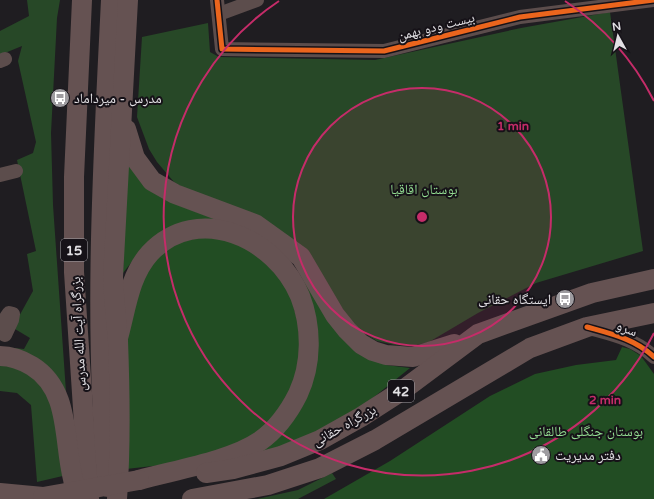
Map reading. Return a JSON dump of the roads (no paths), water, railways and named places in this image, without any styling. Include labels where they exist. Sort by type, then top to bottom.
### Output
[{"type":"highway","points":[[70,0],[63,216],[74,272]]},
{"type":"highway","name":"بزرگراه آیت الله مدرس","points":[[82,0],[74,177],[74,272],[89,499]]},
{"type":"highway","name":"بزرگراه آیت الله مدرس","points":[[110,499],[106,459],[100,301],[101,218],[111,0]]},
{"type":"highway","points":[[117,499],[120,455],[118,340],[114,311],[113,277],[128,0]]},
{"type":"highway","points":[[123,89],[128,137],[135,158],[146,175],[152,181],[175,194],[255,224],[301,257],[335,315],[346,330],[361,344],[373,351],[386,355],[413,357],[430,353],[478,334]]},
{"type":"highway","points":[[102,374],[118,340],[132,287],[148,254],[161,243],[174,235],[205,228],[234,233],[245,238],[277,261],[299,295],[308,327],[307,363],[301,387],[290,410],[274,429],[250,447],[236,453],[139,480]]},
{"type":"highway","name":"بزرگراه حقانی","points":[[0,493],[38,498],[139,480],[194,475],[233,469],[281,456],[320,440],[361,417],[403,390],[478,334],[592,293],[654,279]]},
{"type":"highway","name":"بزرگراه حقانی","points":[[192,499],[268,485],[320,468],[375,440],[530,348],[587,327],[654,313]]},
{"type":"highway","points":[[0,356],[14,358],[36,368],[48,380],[55,390],[61,403],[73,480],[80,499]]},
{"type":"street","points":[[218,7],[257,0]]},
{"type":"street","name":"بیست ودو بهمن","points":[[218,7],[222,49],[384,51],[520,17],[654,0]]},
{"type":"street","points":[[0,175],[16,171]]},
{"type":"street","name":"سرو","points":[[587,327],[626,338],[644,348],[654,357]]},
{"type":"place","name":"مدرس - میرداماد","points":[[60,98]]},
{"type":"place","name":"ایستگاه حقانی","points":[[565,299]]},
{"type":"place","name":"دفتر مدیریت","points":[[541,455]]},
{"type":"park label","name":"بوستان اقاقیا","points":[[424,189]]},
{"type":"park label","name":"بوستان جنگلی طالقانی","points":[[586,431]]}]
